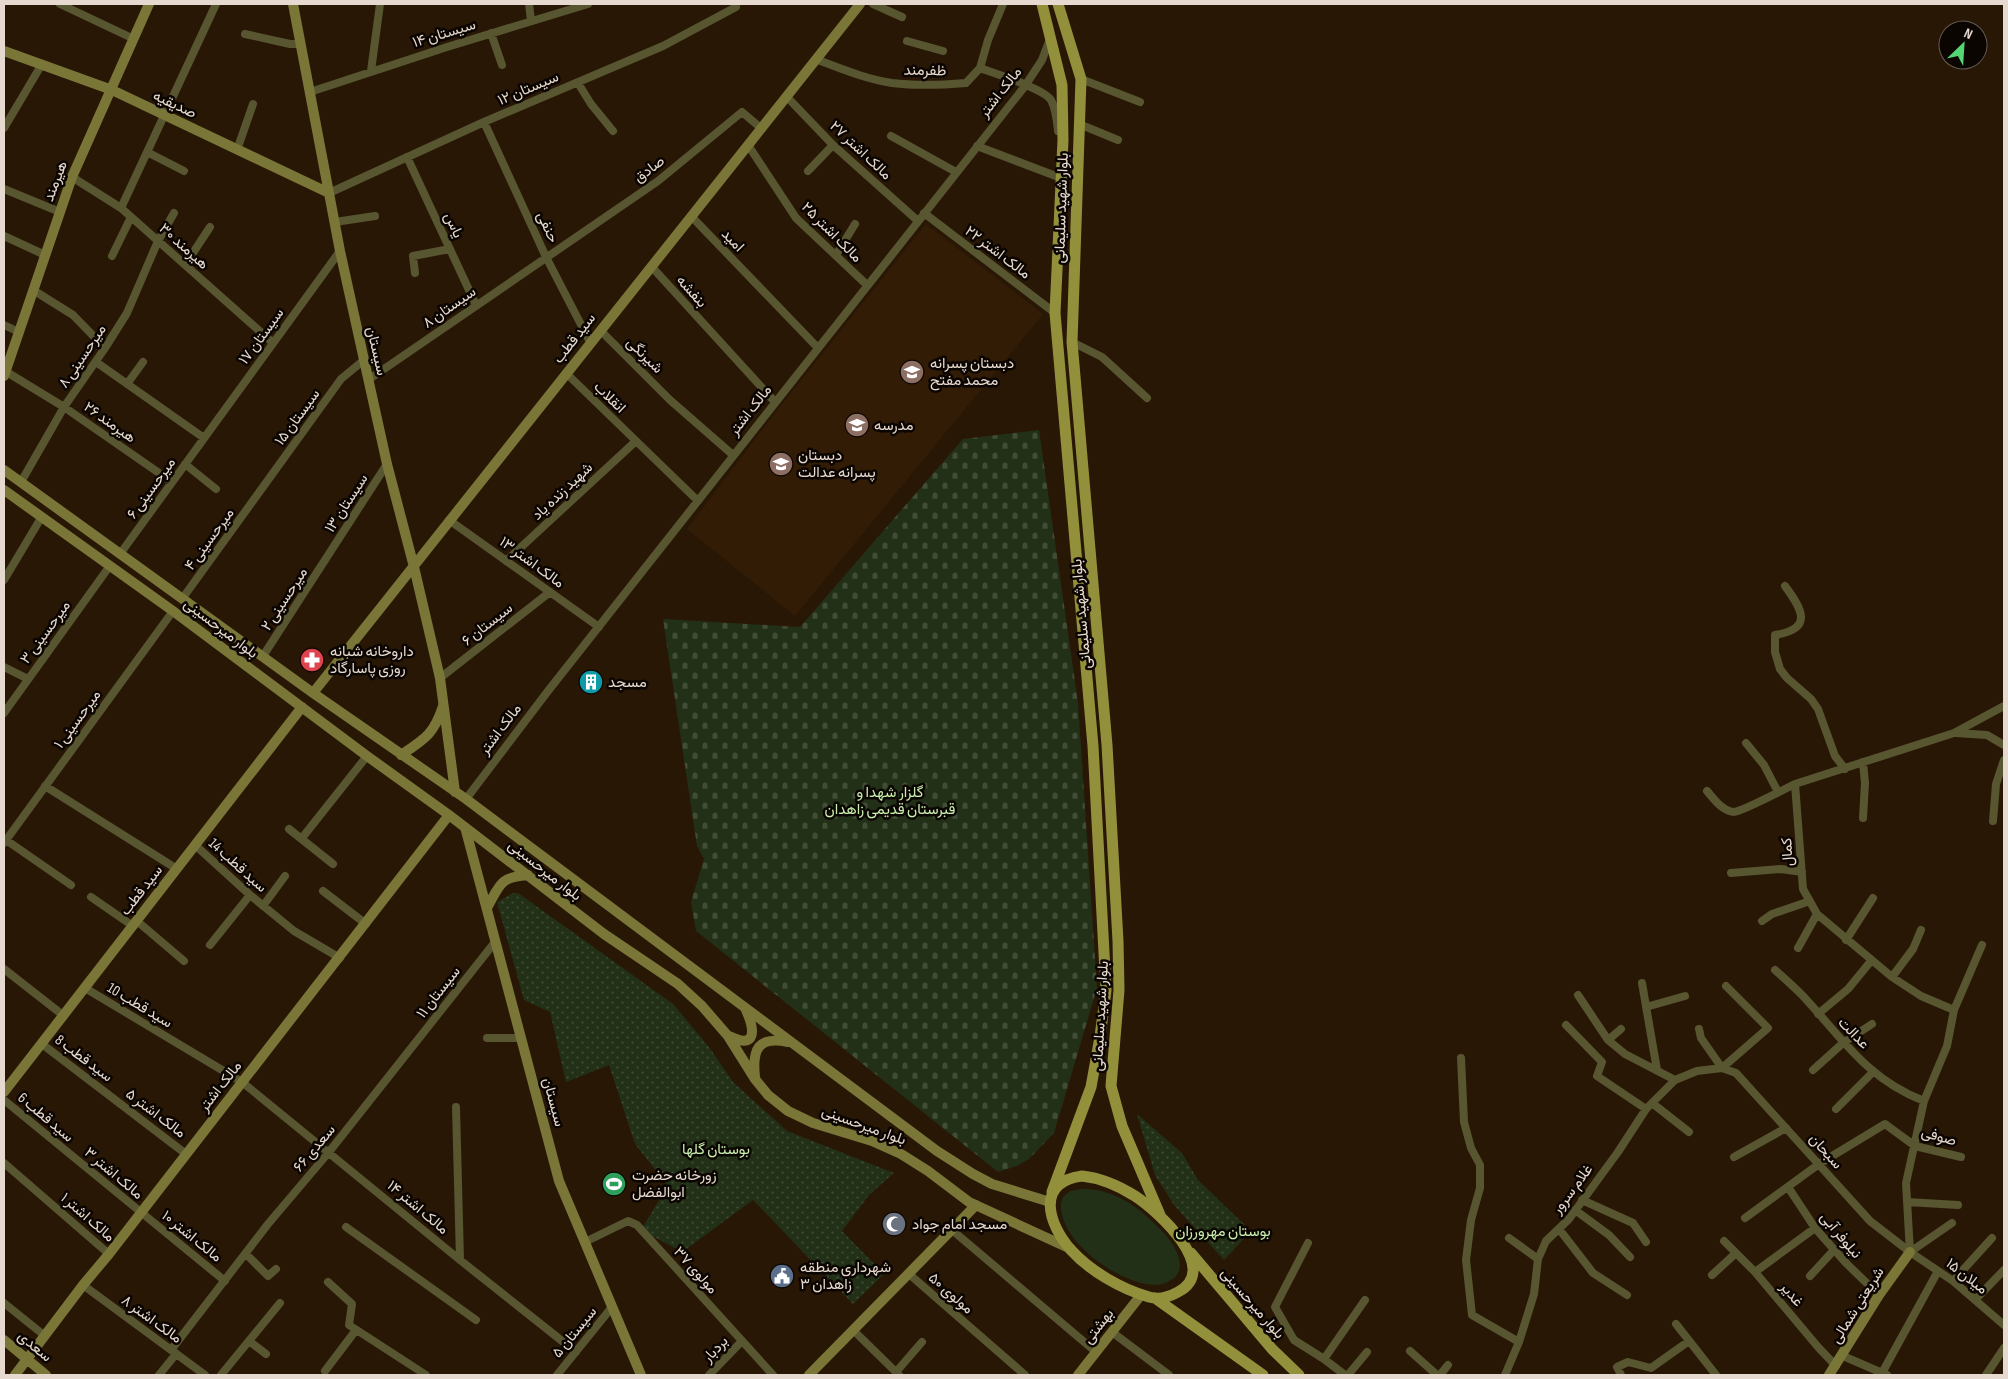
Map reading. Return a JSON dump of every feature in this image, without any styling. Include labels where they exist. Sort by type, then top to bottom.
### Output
[{"type":"main road","name":"بلوار شهید سلیمانی","points":[[1042,4],[1062,84],[1062,153],[1055,313],[1093,746],[1106,990],[1091,1086],[1051,1197]]},
{"type":"main road","name":"بلوار شهید سلیمانی","points":[[1058,4],[1080,79],[1072,342],[1107,745],[1118,931],[1119,990],[1111,1086],[1122,1126],[1160,1215]]},
{"type":"main road","points":[[1160,1215],[1133,1195],[1113,1184],[1093,1177],[1071,1177],[1058,1184],[1051,1197],[1056,1223],[1071,1249],[1104,1276],[1141,1294],[1155,1298],[1264,1375]]},
{"type":"main road","name":"بلوار میرحسینی","points":[[1160,1215],[1272,1349],[1299,1375]]},
{"type":"main road","points":[[1155,1298],[1173,1295],[1188,1286],[1193,1270],[1187,1249]]},
{"type":"street","points":[[60,4],[134,39]]},
{"type":"street","name":"هیرمند","points":[[4,373],[72,177],[149,4]]},
{"type":"street","points":[[121,208],[216,4]]},
{"type":"street","name":"سیستان","points":[[293,4],[340,251],[368,380],[440,678],[455,792]]},
{"type":"street","points":[[371,71],[380,4]]},
{"type":"street","points":[[529,4],[532,21]]},
{"type":"street","name":"سیستان ۱۴","points":[[310,92],[491,33],[588,4]]},
{"type":"street","name":"سید قطب","points":[[313,693],[590,342],[818,60],[860,4]]},
{"type":"street","points":[[872,4],[902,18]]},
{"type":"street","points":[[1003,4],[988,40],[980,68],[1038,90],[1051,100],[1056,112],[1062,153]]},
{"type":"street","name":"سیستان ۱۲","points":[[330,193],[484,122],[663,46],[736,7]]},
{"type":"street","points":[[491,33],[502,64]]},
{"type":"street","points":[[245,34],[290,44],[301,44]]},
{"type":"street","name":"مالک اشتر","points":[[466,799],[733,455],[1025,86],[1042,60],[1050,36]]},
{"type":"street","points":[[907,41],[943,51]]},
{"type":"street","name":"صدیقیه","points":[[4,51],[112,90],[330,193]]},
{"type":"street","name":"ظفرمند","points":[[818,60],[854,74],[892,83],[939,85],[966,83],[980,68]]},
{"type":"street","points":[[4,128],[42,64]]},
{"type":"street","points":[[1080,79],[1140,102]]},
{"type":"street","points":[[578,83],[591,104],[613,131]]},
{"type":"street","name":"مالک اشتر ۲۷","points":[[787,97],[832,145],[918,221]]},
{"type":"street","points":[[237,150],[253,104]]},
{"type":"street","name":"صادق","points":[[546,257],[658,181],[742,112],[762,129]]},
{"type":"street","name":"حنفی","points":[[484,122],[546,257],[590,342]]},
{"type":"street","points":[[1079,124],[1118,140]]},
{"type":"street","points":[[891,136],[956,172]]},
{"type":"street","name":"مالک اشتر ۲۵","points":[[748,145],[796,218],[867,285]]},
{"type":"street","points":[[808,170],[832,145]]},
{"type":"street","points":[[977,146],[1061,178]]},
{"type":"street","points":[[147,152],[184,171]]},
{"type":"street","name":"یاس","points":[[407,157],[476,305]]},
{"type":"street","name":"هیرمند ۳۰","points":[[72,177],[121,208],[272,343]]},
{"type":"street","points":[[4,189],[60,212]]},
{"type":"street","name":"میرحسینی ۸","points":[[20,482],[64,407],[96,362],[127,313],[158,241],[174,213]]},
{"type":"street","name":"مالک اشتر ۲۲","points":[[924,213],[1055,313]]},
{"type":"street","points":[[335,222],[375,216]]},
{"type":"street","name":"امید","points":[[691,216],[818,348]]},
{"type":"street","points":[[112,256],[131,217]]},
{"type":"street","points":[[836,255],[855,224]]},
{"type":"street","points":[[185,265],[210,227]]},
{"type":"street","points":[[4,236],[45,255]]},
{"type":"street","points":[[415,273],[413,256],[450,249]]},
{"type":"street","name":"سیستان ۱۷","points":[[204,438],[340,251]]},
{"type":"street","name":"سیستان ۸","points":[[368,380],[546,257]]},
{"type":"street","name":"بنفشه","points":[[651,266],[775,402]]},
{"type":"street","points":[[33,290],[74,315],[105,348]]},
{"type":"street","points":[[4,325],[19,332]]},
{"type":"street","name":"شیرنگی","points":[[600,330],[670,400],[733,455]]},
{"type":"street","points":[[1072,342],[1102,357],[1148,398]]},
{"type":"street","name":"سیستان ۱۵","points":[[257,495],[341,379],[364,360]]},
{"type":"street","points":[[96,362],[204,438]]},
{"type":"street","points":[[127,384],[143,362]]},
{"type":"street","name":"هیرمند ۲۶","points":[[4,373],[64,407],[172,482]]},
{"type":"street","name":"انقلاب","points":[[566,373],[698,501]]},
{"type":"street","name":"میرحسینی ۶","points":[[120,554],[204,438]]},
{"type":"street","name":"شهید زنده یاد","points":[[506,561],[636,440]]},
{"type":"street","points":[[186,464],[216,489]]},
{"type":"street","name":"سیستان ۱۳","points":[[327,557],[387,464]]},
{"type":"street","name":"بلوار میرحسینی","points":[[4,470],[313,693],[466,799],[937,1151],[992,1184],[1051,1197]]},
{"type":"street","name":"بلوار میرحسینی","points":[[4,490],[173,611],[367,756],[449,814],[604,934],[678,984],[702,1006],[728,1036],[755,1079],[768,1095],[788,1111],[813,1123],[902,1154],[969,1202],[1071,1249]]},
{"type":"street","name":"میرحسینی ۴","points":[[182,599],[257,495]]},
{"type":"street","points":[[4,580],[41,518]]},
{"type":"street","name":"مالک اشتر ۱۳","points":[[449,520],[599,627]]},
{"type":"street","name":"میرحسینی ۲","points":[[264,656],[327,557]]},
{"type":"street","name":"میرحسینی ۳","points":[[4,713],[109,567]]},
{"type":"street","points":[[1785,586],[1798,604],[1802,616],[1801,620],[1792,630],[1785,634],[1775,635],[1775,652],[1778,663],[1787,678],[1818,709],[1836,756],[1845,769]]},
{"type":"street","name":"سیستان ۶","points":[[440,678],[550,592]]},
{"type":"street","name":"میرحسینی ۱","points":[[5,841],[173,611]]},
{"type":"street","points":[[212,640],[223,627]]},
{"type":"street","points":[[4,667],[28,680]]},
{"type":"street","name":"سیستان","points":[[401,755],[422,741],[431,732],[438,722],[444,702]]},
{"type":"street","points":[[1707,790],[1720,806],[1733,812],[1742,811],[1795,784],[1954,733],[2004,706]]},
{"type":"street","name":"سید قطب","points":[[5,1087],[64,1016],[302,707]]},
{"type":"street","points":[[1954,733],[1986,735],[2004,745]]},
{"type":"street","points":[[1746,743],[1764,765],[1778,792]]},
{"type":"street","points":[[302,838],[367,756]]},
{"type":"street","points":[[1993,821],[1996,784],[2004,760]]},
{"type":"street","points":[[1864,762],[1864,818]]},
{"type":"street","name":"کمال","points":[[1795,784],[1803,889],[1817,914],[1892,977],[1922,996],[1954,1010]]},
{"type":"street","points":[[46,786],[177,868]]},
{"type":"street","name":"مالک اشتر","points":[[15,1375],[83,1285],[110,1254],[340,958],[449,814]]},
{"type":"street","name":"سیستان","points":[[465,827],[559,1181],[641,1375]]},
{"type":"street","points":[[289,829],[333,864]]},
{"type":"street","points":[[5,841],[71,885]]},
{"type":"street","name":"سید قطب 14","points":[[195,845],[250,895],[294,931],[340,958]]},
{"type":"street","points":[[1731,873],[1774,870],[1802,872]]},
{"type":"street","points":[[486,908],[496,889],[503,881],[512,876],[528,875]]},
{"type":"street","points":[[263,906],[285,876]]},
{"type":"street","points":[[323,891],[366,924]]},
{"type":"street","points":[[210,945],[250,895]]},
{"type":"street","points":[[91,897],[135,923],[184,960]]},
{"type":"street","points":[[1846,940],[1873,898]]},
{"type":"street","points":[[1762,921],[1772,914],[1810,901]]},
{"type":"street","points":[[1798,948],[1817,914]]},
{"type":"street","points":[[1892,977],[1913,949],[1921,930]]},
{"type":"street","name":"سیستان ۱۱","points":[[402,1060],[496,942]]},
{"type":"street","points":[[1910,1252],[1906,1182],[1924,1101],[1948,1046],[1954,1010],[1982,945]]},
{"type":"street","points":[[1818,1014],[1848,989],[1871,961]]},
{"type":"street","points":[[4,969],[64,1016]]},
{"type":"street","name":"عدالت","points":[[1775,970],[1803,996],[1843,1044],[1873,1072],[1903,1093],[1924,1101]]},
{"type":"street","points":[[1642,983],[1657,1070]]},
{"type":"street","points":[[1699,1029],[1701,1038],[1722,1068],[1768,1028],[1726,986]]},
{"type":"street","name":"سید قطب 10","points":[[85,988],[242,1082]]},
{"type":"street","points":[[1578,995],[1608,1040],[1625,1054],[1675,1080]]},
{"type":"street","points":[[1646,1007],[1686,996]]},
{"type":"street","points":[[728,1036],[740,1041],[746,1041],[750,1038],[753,1026],[746,1009]]},
{"type":"street","points":[[1813,1070],[1843,1044],[1872,1024]]},
{"type":"street","points":[[1566,1025],[1602,1062],[1597,1076],[1689,1132]]},
{"type":"street","points":[[1608,1040],[1620,1029]]},
{"type":"street","points":[[487,1038],[521,1038]]},
{"type":"street","points":[[755,1079],[754,1054],[758,1047],[765,1041],[773,1039],[791,1042]]},
{"type":"street","name":"سید قطب 8","points":[[42,1044],[109,1095]]},
{"type":"street","points":[[1461,1058],[1464,1122],[1471,1148],[1480,1165],[1480,1188],[1471,1220],[1466,1260],[1472,1315],[1519,1342]]},
{"type":"street","name":"سعدی ۶۶","points":[[174,1352],[268,1224],[329,1152],[402,1060]]},
{"type":"street","name":"غلام سرور","points":[[1505,1375],[1519,1342],[1534,1294],[1538,1258],[1546,1241],[1575,1210],[1649,1106],[1675,1080],[1697,1071],[1722,1068]]},
{"type":"street","name":"سبحان","points":[[1722,1068],[1736,1073],[1870,1221],[1910,1252]]},
{"type":"street","points":[[1836,1109],[1873,1072]]},
{"type":"street","name":"مالک اشتر ۱۴","points":[[242,1082],[576,1352]]},
{"type":"street","name":"مالک اشتر ۵","points":[[109,1095],[186,1154]]},
{"type":"street","name":"سید قطب 6","points":[[4,1100],[70,1155]]},
{"type":"street","points":[[456,1107],[460,1260]]},
{"type":"street","name":"صوفی","points":[[1819,1164],[1885,1124],[1915,1146],[1960,1157]]},
{"type":"street","points":[[1734,1157],[1786,1128]]},
{"type":"street","name":"مالک اشتر ۳","points":[[70,1155],[141,1213]]},
{"type":"street","name":"مالک اشتر ۱","points":[[4,1163],[110,1254]]},
{"type":"street","points":[[1745,1218],[1819,1164]]},
{"type":"street","name":"نیلوفر آبی","points":[[1788,1187],[1815,1228],[1879,1295]]},
{"type":"street","points":[[1582,1200],[1633,1223],[1646,1242]]},
{"type":"street","points":[[1907,1202],[1958,1205]]},
{"type":"street","points":[[809,1375],[976,1205]]},
{"type":"street","points":[[1575,1210],[1609,1236],[1630,1257]]},
{"type":"street","name":"مالک اشتر ۱۰","points":[[141,1213],[225,1281]]},
{"type":"street","name":"مولوی ۳۷","points":[[585,1242],[628,1221],[636,1225],[773,1375]]},
{"type":"street","points":[[1910,1252],[1952,1223]]},
{"type":"street","points":[[346,1227],[476,1320]]},
{"type":"street","points":[[1559,1228],[1593,1273],[1627,1295]]},
{"type":"street","points":[[1755,1272],[1815,1228]]},
{"type":"street","points":[[952,1230],[1096,1352]]},
{"type":"street","points":[[1509,1238],[1538,1258]]},
{"type":"street","points":[[1953,1281],[1992,1238]]},
{"type":"street","name":"غدیر","points":[[1724,1241],[1755,1272],[1836,1366]]},
{"type":"street","points":[[1308,1243],[1275,1307],[1294,1340],[1347,1375],[1368,1352]]},
{"type":"street","points":[[1810,1276],[1834,1250]]},
{"type":"street","name":"میلان ۱۵","points":[[1910,1252],[1953,1281],[2004,1325]]},
{"type":"street","name":"شریعتی شمالی","points":[[1829,1375],[1843,1356],[1879,1295],[1910,1252]]},
{"type":"street","points":[[246,1254],[268,1276],[276,1269]]},
{"type":"street","points":[[1712,1275],[1735,1254]]},
{"type":"street","points":[[1975,1300],[2004,1270]]},
{"type":"street","points":[[1843,1356],[1884,1374],[1938,1271]]},
{"type":"street","name":"مولوی ۵۰","points":[[909,1274],[1026,1375]]},
{"type":"street","points":[[328,1282],[352,1304],[349,1325],[426,1375]]},
{"type":"street","name":"مالک اشتر ۸","points":[[83,1285],[205,1375]]},
{"type":"street","name":"بهشتی","points":[[1078,1375],[1141,1294]]},
{"type":"street","points":[[1324,1359],[1365,1300]]},
{"type":"street","points":[[221,1375],[280,1302]]},
{"type":"street","points":[[4,1303],[45,1336]]},
{"type":"street","name":"سیستان ۵","points":[[557,1375],[612,1307]]},
{"type":"street","points":[[1676,1324],[1716,1375]]},
{"type":"street","points":[[325,1371],[356,1330]]},
{"type":"street","points":[[853,1330],[898,1374],[922,1342]]},
{"type":"street","points":[[1112,1332],[1169,1375]]},
{"type":"street","name":"سعدی","points":[[4,1340],[46,1375]]},
{"type":"street","points":[[1621,1375],[1617,1366],[1628,1362],[1651,1368],[1689,1340]]},
{"type":"street","points":[[249,1341],[266,1354]]},
{"type":"street","name":"بردبار","points":[[709,1375],[742,1341]]},
{"type":"street","points":[[1986,1375],[2004,1348]]},
{"type":"street","points":[[1410,1351],[1438,1375],[1448,1365]]},
{"type":"street","points":[[159,1375],[174,1352]]},
{"type":"shaded area","points":[[926,224],[1043,314],[795,616],[687,529],[775,413]]},
{"type":"green space","name":"گلزار شهدا و قبرستان قدیمی زاهدان","points":[[1039,430],[1078,703],[1097,988],[1054,1133],[1029,1159],[1017,1166],[998,1172],[696,931],[691,902],[704,859],[697,846],[663,619],[800,627],[963,439]]},
{"type":"green space","name":"بوستان گلها","points":[[513,893],[518,893],[673,1004],[709,1047],[733,1082],[787,1131],[894,1173],[869,1195],[842,1231],[884,1274],[853,1304],[753,1200],[682,1252],[641,1230],[668,1186],[635,1144],[609,1065],[566,1082],[550,1012],[524,1000],[497,902]]},
{"type":"green space","name":"بوستان مهرورزان","points":[[1137,1114],[1182,1153],[1198,1180],[1251,1231],[1224,1260],[1174,1205],[1155,1175]]},
{"type":"green space","points":[[1082,1189],[1102,1191],[1122,1199],[1139,1210],[1160,1229],[1171,1242],[1179,1257],[1180,1265],[1173,1279],[1156,1285],[1127,1278],[1096,1260],[1083,1249],[1072,1236],[1064,1222],[1061,1207],[1063,1197],[1070,1191]]},
{"type":"place","name":"دبستان پسرانه محمد مفتح","points":[[912,372]]},
{"type":"place","name":"مدرسه","points":[[857,425]]},
{"type":"place","name":"دبستان پسرانه عدالت","points":[[781,464]]},
{"type":"place","name":"داروخانه شبانه روزی پاسارگاد","points":[[312,660]]},
{"type":"place","name":"مسجد","points":[[591,682]]},
{"type":"place","name":"زورخانه حضرت ابوالفضل","points":[[614,1184]]},
{"type":"place","name":"مسجد امام جواد","points":[[894,1224]]},
{"type":"place","name":"شهرداری منطقه ۳ زاهدان","points":[[782,1276]]}]
